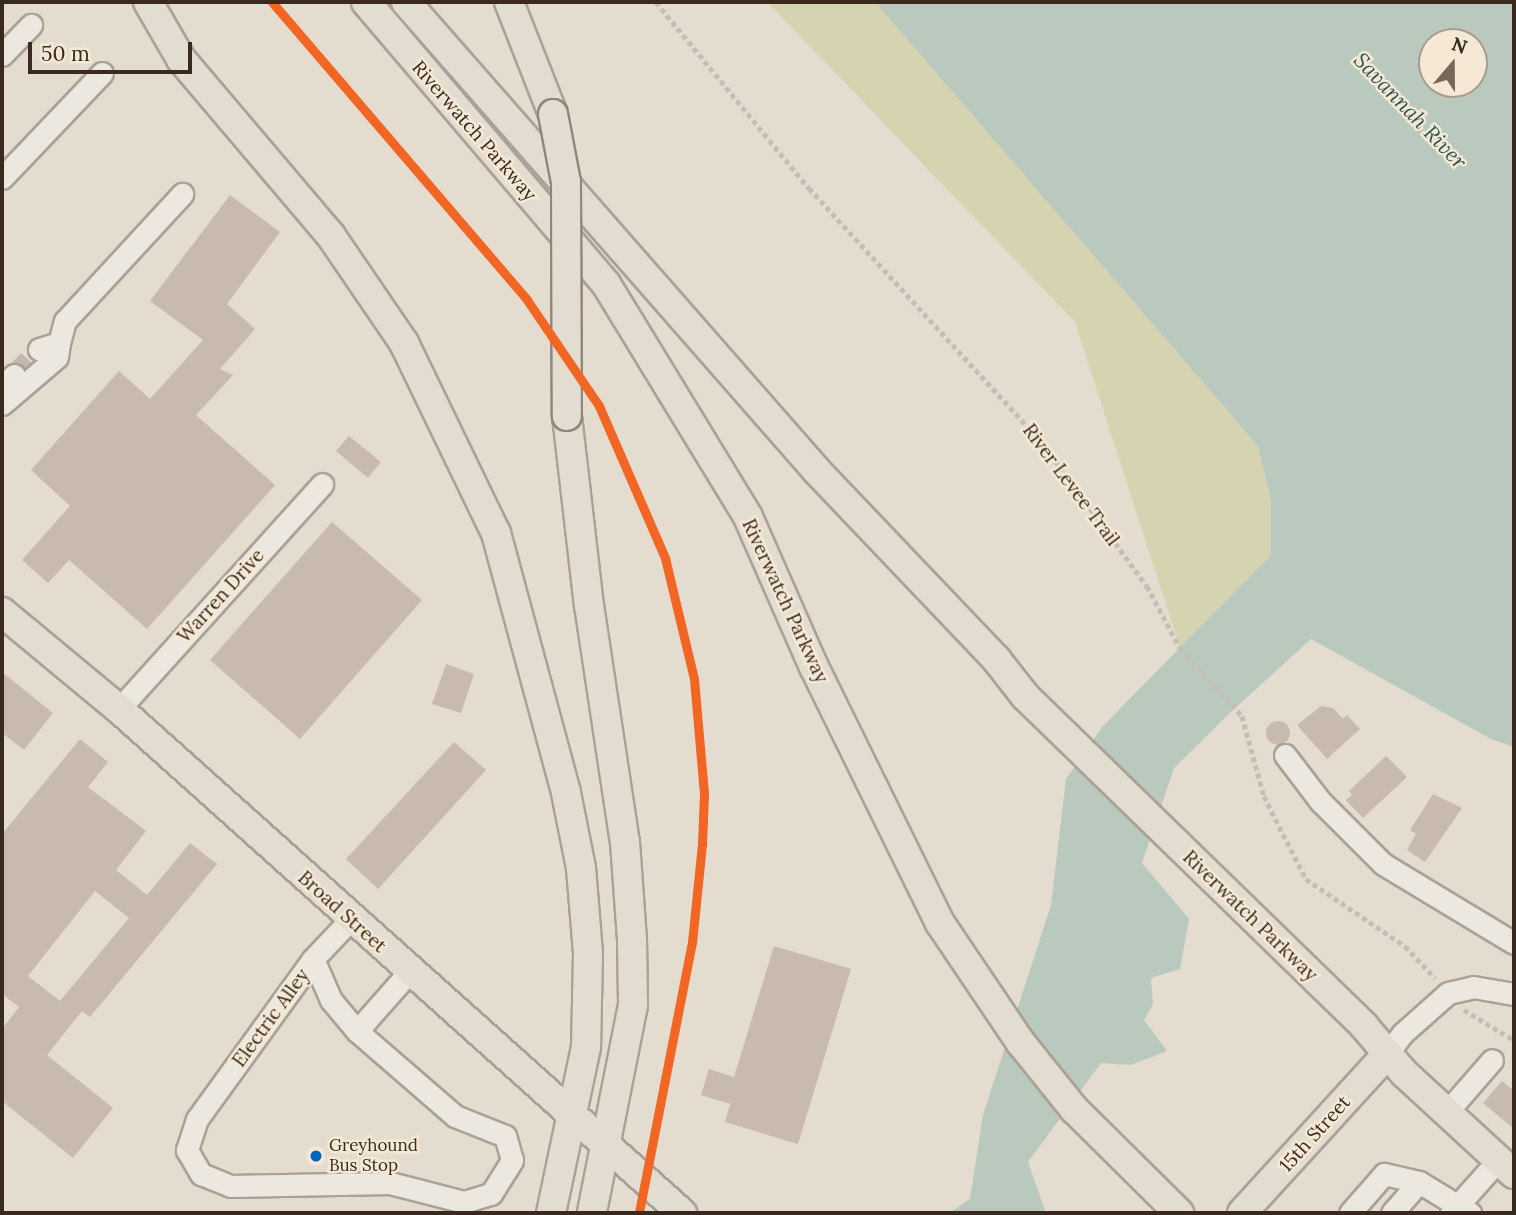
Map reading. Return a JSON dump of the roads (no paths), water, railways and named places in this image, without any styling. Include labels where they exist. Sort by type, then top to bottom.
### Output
[{"type":"main road","points":[[148,2],[181,59],[331,236],[404,343],[496,533],[566,793],[581,868],[588,954],[586,1047],[551,1213]]},
{"type":"main road","name":"Riverwatch Parkway","points":[[366,2],[606,284],[748,517],[814,667],[940,923],[1021,1043],[1128,1165],[1179,1213]]},
{"type":"main road","name":"Riverwatch Parkway","points":[[406,2],[817,471],[996,659],[1025,696],[1275,939],[1446,1113],[1506,1167]]},
{"type":"main road","points":[[509,2],[553,114],[566,182],[566,416],[589,605],[625,842],[632,939],[633,1005],[607,1149],[592,1213]]},
{"type":"main road","name":"Broad Street","points":[[2,612],[119,709],[350,920],[681,1213]]},
{"type":"main road","name":"15th Street","points":[[1242,1213],[1387,1055]]},
{"type":"main road","points":[[1128,1165],[1148,1213]]},
{"type":"street","points":[[2,55],[31,25]]},
{"type":"street","points":[[2,178],[102,73]]},
{"type":"street","points":[[2,404],[57,357],[49,346],[65,321],[182,194]]},
{"type":"street","name":"Warren Drive","points":[[119,709],[322,484]]},
{"type":"street","points":[[1285,755],[1328,809],[1383,864],[1514,943]]},
{"type":"street","name":"Electric Alley","points":[[350,920],[313,959],[197,1119],[187,1150],[201,1174],[216,1182],[247,1186],[390,1183],[464,1202],[491,1195],[512,1160],[505,1136],[455,1116],[357,1031]]},
{"type":"street","points":[[313,959],[331,1000],[357,1031],[409,972]]},
{"type":"street","points":[[1387,1055],[1403,1033],[1448,993],[1473,986],[1514,994]]},
{"type":"street","points":[[1446,1113],[1492,1060]]},
{"type":"street","points":[[1350,1213],[1384,1174],[1419,1182],[1460,1210],[1506,1167]]},
{"type":"street","points":[[1392,1213],[1419,1182]]},
{"type":"water","name":"Savannah River","points":[[875,2],[1514,2],[1514,747],[1491,739],[1311,639],[1174,768],[1142,863],[1189,919],[1180,969],[1151,978],[1153,1004],[1144,1020],[1167,1051],[1131,1065],[1101,1063],[1028,1162],[1046,1213],[949,1213],[970,1199],[983,1115],[1051,905],[1066,779],[1103,726],[1271,555],[1271,500],[1258,446]]},
{"type":"tunnel","points":[[14,375],[39,349]]},
{"type":"place","name":"Greyhound Bus Stop","points":[[316,1156]]}]
